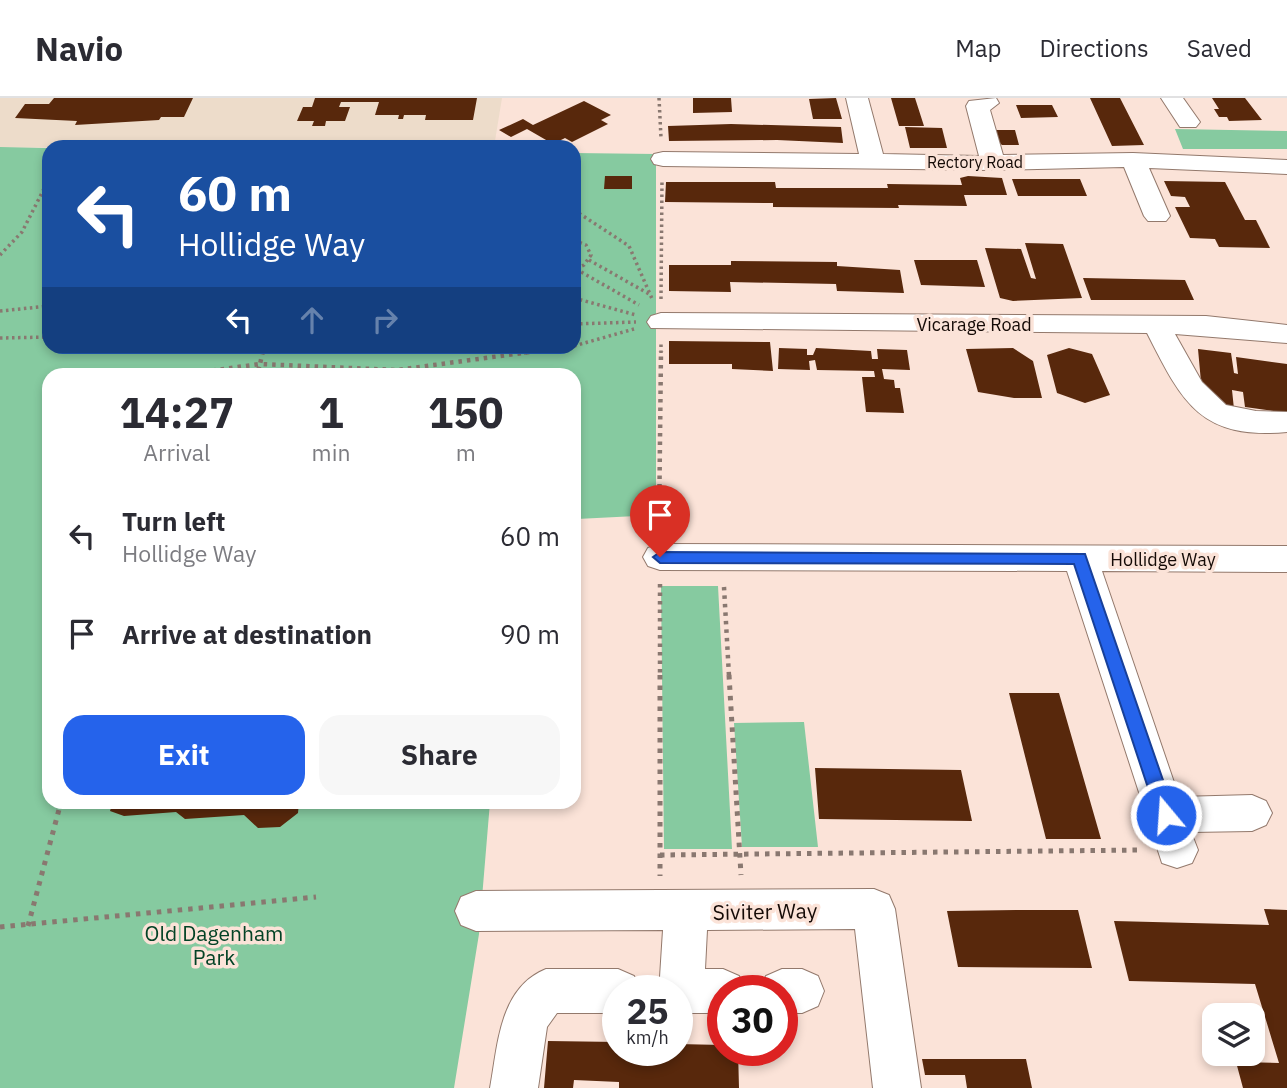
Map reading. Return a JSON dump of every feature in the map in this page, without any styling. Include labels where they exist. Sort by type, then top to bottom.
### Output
[{"type":"street","points":[[857,98],[873,161]]},
{"type":"street","points":[[1172,98],[1188,122]]},
{"type":"street","points":[[988,103],[977,106],[993,163]]},
{"type":"street","name":"Rectory Road","points":[[663,159],[993,163],[1133,160],[1285,174]]},
{"type":"street","points":[[1133,160],[1157,216]]},
{"type":"street","name":"Vicarage Road","points":[[661,319],[1206,325],[1287,334]]},
{"type":"street","points":[[1157,326],[1203,407],[1221,417],[1247,423],[1285,422]]},
{"type":"street","name":"Hollidge Way","points":[[660,557],[1287,559]]},
{"type":"street","points":[[1080,558],[1172,832],[1252,813]]},
{"type":"street","name":"Siviter Way","points":[[476,911],[746,912],[874,909],[897,1088]]},
{"type":"street","points":[[673,912],[694,991]]},
{"type":"street","points":[[514,1088],[524,1019],[546,991],[602,991]]},
{"type":"path","points":[[659,98],[663,159],[660,855],[673,912]]},
{"type":"path","points":[[0,256],[8,250],[32,214],[42,186]]},
{"type":"path","points":[[581,214],[629,246],[661,319]]},
{"type":"path","points":[[581,244],[590,250],[589,260]]},
{"type":"path","points":[[589,260],[651,295]]},
{"type":"path","points":[[581,265],[589,260]]},
{"type":"path","points":[[581,272],[661,319]]},
{"type":"path","points":[[581,300],[661,319]]},
{"type":"path","points":[[0,311],[42,307]]},
{"type":"path","points":[[581,324],[661,319]]},
{"type":"path","points":[[581,344],[661,319]]},
{"type":"path","points":[[0,338],[42,337]]},
{"type":"path","points":[[259,368],[262,354]]},
{"type":"path","points":[[412,368],[515,354]]},
{"type":"path","points":[[231,368],[260,364],[351,368]]},
{"type":"path","points":[[722,558],[739,856],[746,912]]},
{"type":"path","points":[[28,926],[59,809]]},
{"type":"path","points":[[660,855],[739,856],[1172,832]]},
{"type":"path","points":[[0,927],[316,897]]},
{"type":"shaded area","points":[[0,98],[502,98],[495,140],[42,140],[42,147],[0,147]]},
{"type":"green space","points":[[1175,129],[1287,131],[1287,149],[1183,149]]},
{"type":"green space","name":"Old Dagenham Park","points":[[0,147],[42,148],[42,354],[581,354],[581,153],[656,154],[656,515],[581,519],[581,368],[42,368],[42,809],[489,809],[479,934],[454,1088],[0,1088]]},
{"type":"green space","points":[[661,586],[718,586],[732,849],[664,849]]},
{"type":"green space","points":[[804,722],[818,847],[742,847],[734,723]]},
{"type":"building","points":[[54,98],[193,98],[184,117],[161,117],[159,120],[75,125],[77,121],[15,118],[25,104],[49,104]]},
{"type":"building","points":[[315,98],[477,98],[473,120],[425,120],[426,115],[404,115],[403,119],[398,119],[399,115],[375,115],[379,102],[341,102],[339,107],[350,107],[345,121],[326,121],[325,126],[312,126],[314,121],[297,121],[303,107],[312,107]]},
{"type":"building","points":[[693,98],[731,98],[732,112],[693,113]]},
{"type":"building","points":[[836,98],[842,119],[813,119],[809,99]]},
{"type":"building","points":[[891,98],[915,98],[924,126],[899,126]]},
{"type":"building","points":[[1090,98],[1120,98],[1144,145],[1112,146]]},
{"type":"building","points":[[1212,98],[1245,98],[1262,120],[1229,121],[1227,117],[1219,117],[1214,109],[1219,109]]},
{"type":"building","points":[[584,101],[611,115],[601,120],[608,124],[576,140],[546,140],[527,129],[511,137],[499,130],[523,119],[533,125]]},
{"type":"building","points":[[1016,105],[1052,105],[1058,117],[1021,118]]},
{"type":"building","points":[[731,124],[841,127],[843,143],[777,140],[669,141],[668,126]]},
{"type":"building","points":[[905,127],[942,128],[947,148],[910,148]]},
{"type":"building","points":[[993,130],[1015,130],[1019,145],[1002,145],[995,139]]},
{"type":"building","points":[[605,176],[632,176],[632,189],[604,189]]},
{"type":"building","points":[[960,178],[1002,178],[1007,195],[964,195],[967,206],[898,205],[899,208],[773,207],[773,203],[665,202],[666,182],[775,182],[776,188],[888,188],[887,184],[962,185]]},
{"type":"building","points":[[1012,179],[1080,179],[1087,196],[1018,196]]},
{"type":"building","points":[[1164,181],[1225,182],[1245,220],[1256,220],[1270,248],[1219,247],[1215,239],[1190,238],[1175,207],[1190,207],[1185,197],[1171,196]]},
{"type":"building","points":[[1025,243],[1063,244],[1082,298],[1013,301],[1000,298],[985,248],[1021,249],[1031,278],[1036,279]]},
{"type":"building","points":[[914,260],[977,260],[985,287],[921,285]]},
{"type":"building","points":[[731,261],[837,262],[837,266],[900,270],[904,293],[837,291],[836,284],[730,282],[731,292],[669,291],[669,265],[731,265]]},
{"type":"building","points":[[1083,278],[1185,280],[1194,300],[1091,300]]},
{"type":"building","points":[[669,341],[770,342],[773,371],[732,369],[732,364],[669,364]]},
{"type":"building","points":[[779,348],[807,349],[807,355],[813,355],[816,348],[871,351],[872,359],[878,359],[877,349],[907,350],[910,370],[882,369],[884,379],[894,380],[895,388],[900,388],[904,413],[866,412],[862,377],[875,377],[874,371],[817,370],[815,360],[809,361],[810,370],[778,369]]},
{"type":"building","points":[[1013,348],[1033,361],[1042,398],[1014,398],[978,392],[966,349]]},
{"type":"building","points":[[1069,348],[1092,354],[1110,395],[1085,403],[1057,393],[1047,355]]},
{"type":"building","points":[[1198,349],[1231,353],[1234,373],[1238,374],[1236,357],[1287,364],[1287,413],[1245,407],[1243,392],[1232,390],[1234,409],[1203,404]]},
{"type":"building","points":[[1009,693],[1059,693],[1101,839],[1046,839]]},
{"type":"building","points":[[815,768],[961,770],[972,821],[819,819]]},
{"type":"building","points":[[298,809],[298,813],[280,827],[258,828],[244,815],[185,819],[176,812],[124,816],[110,811]]},
{"type":"building","points":[[1264,909],[1287,910],[1287,1088],[1243,1088],[1237,1066],[1279,1063],[1265,1017],[1265,1003],[1261,1003],[1255,984],[1129,981],[1114,921],[1269,925]]},
{"type":"building","points":[[1078,910],[1092,968],[958,967],[947,911]]},
{"type":"building","points":[[548,1041],[602,1042],[602,1066],[693,1066],[693,1044],[707,1045],[707,1066],[738,1066],[739,1088],[619,1088],[619,1082],[574,1080],[573,1088],[544,1088]]},
{"type":"building","points":[[922,1059],[1026,1059],[1032,1088],[967,1088],[965,1075],[925,1075]]},
{"type":"route","points":[[660,557],[1080,558],[1166,815]]}]
